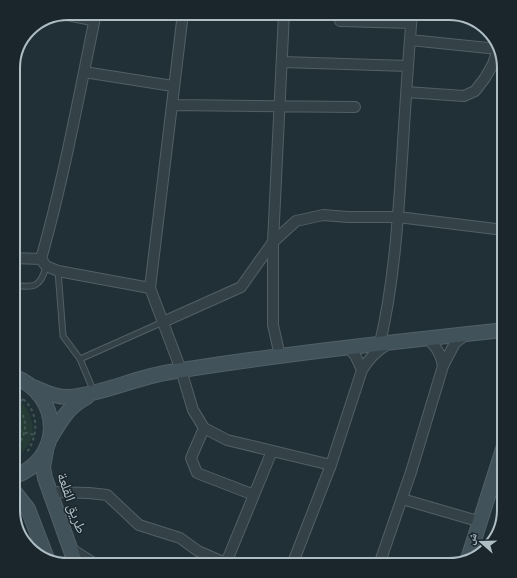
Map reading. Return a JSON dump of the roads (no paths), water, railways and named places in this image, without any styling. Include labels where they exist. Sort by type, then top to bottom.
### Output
[{"type":"street","points":[[44,263],[95,20]]},
{"type":"street","points":[[182,20],[150,288],[181,370],[193,410],[204,428],[227,440],[331,465]]},
{"type":"street","points":[[280,356],[273,325],[273,242],[284,20]]},
{"type":"street","points":[[340,21],[364,20]]},
{"type":"street","points":[[387,342],[386,320],[398,217],[411,20]]},
{"type":"street","points":[[410,40],[493,48]]},
{"type":"street","points":[[406,92],[464,96],[475,91],[485,78],[496,56]]},
{"type":"street","points":[[282,62],[408,66]]},
{"type":"street","points":[[84,72],[173,86]]},
{"type":"street","points":[[172,105],[355,107]]},
{"type":"street","points":[[163,322],[241,287],[273,242],[296,221],[322,215],[348,217],[398,217],[497,229]]},
{"type":"street","points":[[20,259],[44,263],[58,271],[150,288]]},
{"type":"street","points":[[20,379],[33,387],[54,396],[69,397],[95,393],[168,372],[347,347],[497,331]]},
{"type":"street","points":[[381,558],[411,472],[443,366],[455,343],[468,334]]},
{"type":"street","points":[[428,338],[437,347],[442,356],[443,366]]},
{"type":"street","points":[[295,558],[331,465],[362,370],[368,360],[387,342]]},
{"type":"street","points":[[347,347],[355,355],[362,370]]},
{"type":"street","points":[[20,475],[24,474],[36,464],[46,451],[50,437],[51,423],[49,409],[42,397],[33,387]]},
{"type":"street","points":[[50,437],[64,415],[76,403],[95,393]]},
{"type":"street","points":[[204,428],[191,458],[197,473],[254,495]]},
{"type":"street","name":"طريق القلعة","points":[[46,451],[44,472],[74,558]]},
{"type":"street","points":[[230,558],[272,451]]},
{"type":"street","points":[[470,553],[497,468]]},
{"type":"street","points":[[50,492],[107,495],[139,525],[180,538],[198,551],[214,558]]},
{"type":"street","points":[[20,499],[28,509],[45,552]]},
{"type":"street","points":[[402,499],[480,522]]},
{"type":"street","points":[[70,548],[86,558]]},
{"type":"lane","points":[[20,286],[30,287],[39,284],[44,275],[44,263]]},
{"type":"lane","points":[[58,271],[63,336],[80,359],[95,393]]},
{"type":"lane","points":[[80,359],[163,322]]}]
